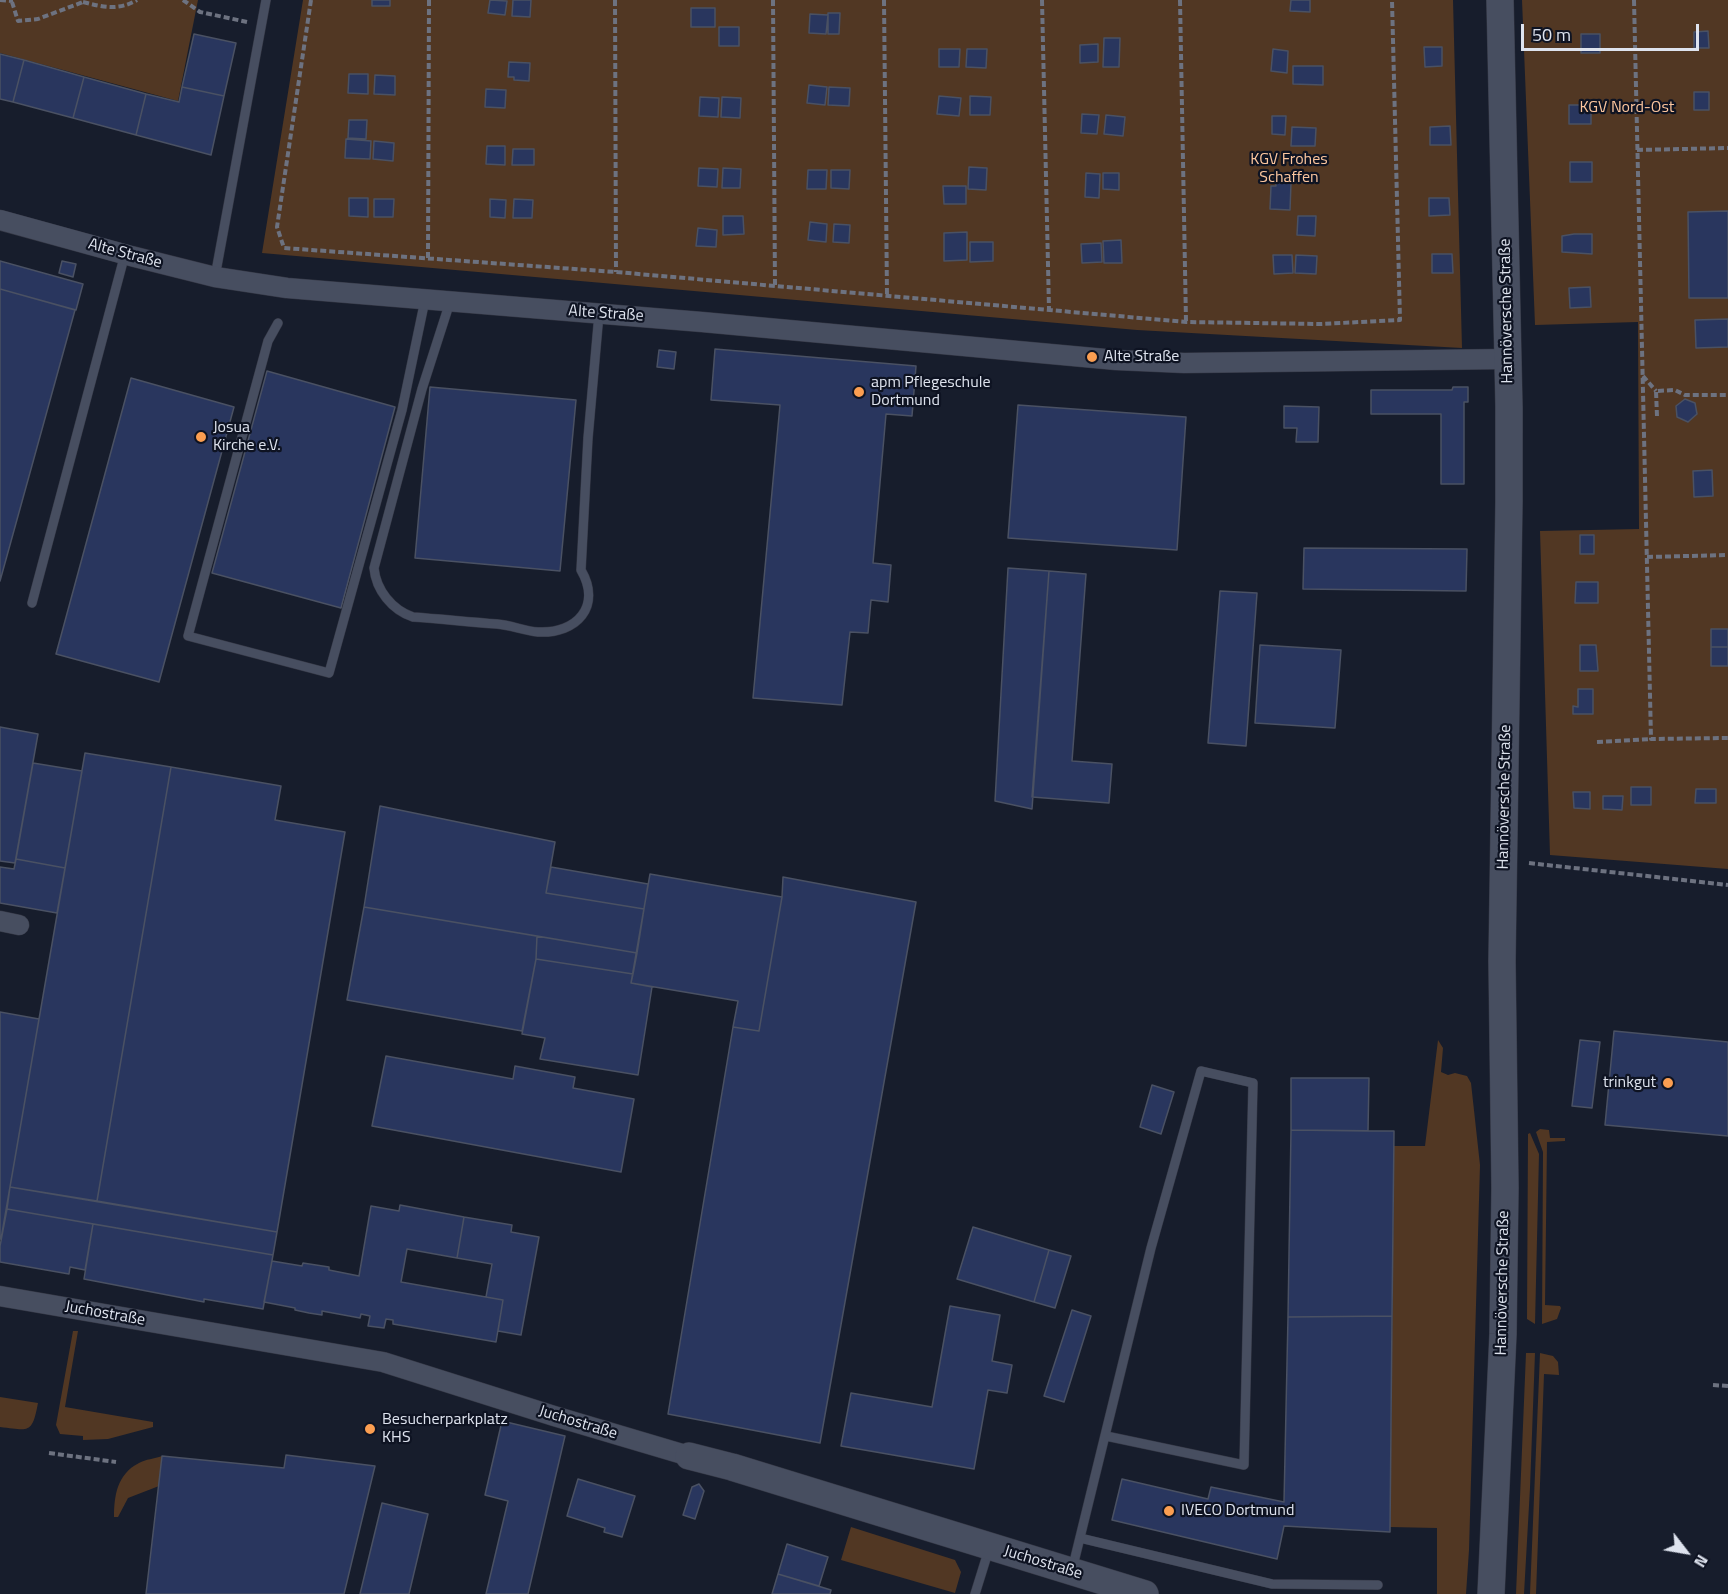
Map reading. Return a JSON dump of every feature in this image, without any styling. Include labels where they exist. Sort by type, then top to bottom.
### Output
[{"type":"main road","name":"Hannöversche Straße","points":[[1491,1594],[1503,1334],[1505,1199],[1502,961],[1509,501],[1500,0]]},
{"type":"main road","name":"Juchostraße","points":[[689,1456],[732,1467],[1145,1594]]},
{"type":"street","name":"Alte Straße","points":[[0,220],[215,277],[287,288],[1116,360],[1184,363],[1508,359]]},
{"type":"street","name":"Juchostraße","points":[[0,1296],[383,1362],[689,1456]]},
{"type":"lane","points":[[215,277],[266,0]]},
{"type":"lane","points":[[32,603],[125,254]]},
{"type":"lane","points":[[278,323],[268,341],[188,636],[328,673],[402,410],[425,300]]},
{"type":"lane","points":[[450,302],[422,389],[401,467],[374,568],[375,581],[390,602],[402,613],[413,617],[508,625],[536,632],[561,630],[574,624],[586,609],[590,593],[581,570],[588,438],[599,314]]},
{"type":"lane","points":[[1071,1572],[1152,1248],[1201,1071],[1254,1083],[1244,1465],[1106,1436]]},
{"type":"lane","points":[[1080,1538],[1272,1584],[1378,1585]]},
{"type":"lane","points":[[975,1594],[990,1547]]},
{"type":"path","points":[[0,0],[13,1],[18,21],[38,18],[83,1],[110,9],[128,5],[137,0]]},
{"type":"path","points":[[183,0],[200,12],[261,26]]},
{"type":"path","points":[[311,0],[277,227],[284,248],[775,285],[1186,322],[1321,324],[1400,320],[1392,0]]},
{"type":"path","points":[[428,258],[429,0]]},
{"type":"path","points":[[615,0],[616,272]]},
{"type":"path","points":[[773,0],[775,285]]},
{"type":"path","points":[[884,0],[887,296]]},
{"type":"path","points":[[1042,0],[1049,309]]},
{"type":"path","points":[[1180,0],[1186,322]]},
{"type":"path","points":[[1634,0],[1651,739]]},
{"type":"path","points":[[1637,150],[1728,148]]},
{"type":"path","points":[[1642,375],[1656,391],[1656,416]]},
{"type":"path","points":[[1656,391],[1675,390],[1685,397],[1728,395]]},
{"type":"path","points":[[1647,557],[1728,555]]},
{"type":"path","points":[[1597,742],[1728,738]]},
{"type":"path","points":[[1504,861],[1728,885]]},
{"type":"path","points":[[1713,1385],[1728,1386]]},
{"type":"path","points":[[49,1453],[116,1462]]},
{"type":"green space","points":[[0,0],[198,0],[178,101],[0,53]]},
{"type":"green space","name":"KGV Frohes Schaffen","points":[[303,0],[1453,0],[1462,348],[1137,330],[262,253]]},
{"type":"green space","name":"KGV Nord-Ost","points":[[1522,0],[1728,0],[1728,869],[1550,855],[1540,531],[1639,529],[1638,322],[1535,325]]},
{"type":"green space","points":[[1438,1040],[1443,1048],[1441,1072],[1448,1075],[1455,1073],[1467,1076],[1471,1083],[1480,1165],[1466,1594],[1437,1594],[1437,1528],[1390,1527],[1394,1146],[1425,1146]]},
{"type":"green space","points":[[1540,1129],[1549,1130],[1550,1138],[1565,1138],[1565,1141],[1547,1142],[1545,1305],[1561,1308],[1557,1319],[1542,1324],[1543,1152],[1536,1132]]},
{"type":"green space","points":[[1530,1133],[1539,1154],[1535,1324],[1527,1319],[1528,1134]]},
{"type":"green space","points":[[73,1331],[78,1331],[65,1407],[153,1422],[153,1427],[108,1439],[83,1440],[83,1436],[60,1434],[56,1425]]},
{"type":"green space","points":[[1526,1353],[1535,1353],[1530,1488],[1524,1594],[1516,1594]]},
{"type":"green space","points":[[1540,1353],[1553,1356],[1558,1362],[1559,1375],[1544,1374],[1536,1594],[1530,1594]]},
{"type":"green space","points":[[0,1397],[38,1403],[34,1421],[28,1428],[0,1427]]},
{"type":"green space","points":[[162,1456],[159,1486],[128,1498],[118,1517],[114,1517],[116,1494],[121,1479],[142,1462]]},
{"type":"green space","points":[[851,1527],[955,1560],[961,1572],[955,1593],[841,1560]]},
{"type":"building","points":[[372,0],[390,0],[390,6],[372,6]]},
{"type":"building","points":[[490,0],[507,1],[505,15],[488,13]]},
{"type":"building","points":[[513,0],[531,0],[530,17],[512,16]]},
{"type":"building","points":[[1291,0],[1310,0],[1310,12],[1290,11]]},
{"type":"building","points":[[691,8],[715,8],[715,27],[691,27]]},
{"type":"building","points":[[828,13],[840,13],[839,34],[828,34]]},
{"type":"building","points":[[810,14],[828,15],[826,34],[809,33]]},
{"type":"building","points":[[719,27],[739,27],[739,46],[719,46]]},
{"type":"building","points":[[1708,31],[1709,48],[1694,48],[1694,32]]},
{"type":"building","points":[[194,34],[236,43],[224,96],[182,87]]},
{"type":"building","points":[[1581,34],[1600,34],[1600,53],[1581,53]]},
{"type":"building","points":[[1104,38],[1120,38],[1119,67],[1103,67]]},
{"type":"building","points":[[1098,44],[1098,62],[1080,63],[1080,45]]},
{"type":"building","points":[[1424,47],[1442,47],[1442,66],[1425,67]]},
{"type":"building","points":[[939,49],[960,49],[959,67],[939,67]]},
{"type":"building","points":[[967,49],[987,49],[986,68],[966,67]]},
{"type":"building","points":[[1273,49],[1288,51],[1287,73],[1271,71]]},
{"type":"building","points":[[0,54],[24,60],[13,102],[0,99]]},
{"type":"building","points":[[24,60],[84,77],[73,118],[13,102]]},
{"type":"building","points":[[509,62],[530,63],[529,81],[514,80],[514,77],[508,77]]},
{"type":"building","points":[[1293,66],[1323,66],[1323,85],[1293,84]]},
{"type":"building","points":[[349,74],[368,74],[368,94],[348,93]]},
{"type":"building","points":[[375,75],[395,76],[395,95],[374,94]]},
{"type":"building","points":[[84,77],[146,94],[136,135],[73,118]]},
{"type":"building","points":[[809,85],[827,87],[825,105],[807,103]]},
{"type":"building","points":[[182,87],[224,96],[211,155],[136,135],[146,94],[179,102]]},
{"type":"building","points":[[829,87],[850,88],[849,106],[828,105]]},
{"type":"building","points":[[486,89],[506,90],[505,108],[485,107]]},
{"type":"building","points":[[1694,92],[1709,92],[1709,110],[1694,110]]},
{"type":"building","points":[[939,96],[961,98],[959,116],[937,114]]},
{"type":"building","points":[[970,96],[991,97],[990,115],[970,115]]},
{"type":"building","points":[[700,97],[719,98],[718,117],[699,116]]},
{"type":"building","points":[[722,97],[741,98],[740,118],[721,117]]},
{"type":"building","points":[[1569,105],[1591,105],[1591,124],[1569,124]]},
{"type":"building","points":[[1082,114],[1099,115],[1097,134],[1081,133]]},
{"type":"building","points":[[1106,115],[1125,117],[1123,136],[1104,134]]},
{"type":"building","points":[[1272,116],[1286,116],[1285,135],[1272,134]]},
{"type":"building","points":[[349,120],[367,120],[366,139],[348,138]]},
{"type":"building","points":[[1450,126],[1451,145],[1430,145],[1430,127]]},
{"type":"building","points":[[1292,127],[1316,128],[1315,146],[1291,146]]},
{"type":"building","points":[[346,139],[371,141],[370,159],[345,158]]},
{"type":"building","points":[[374,141],[394,143],[393,161],[373,159]]},
{"type":"building","points":[[487,146],[505,146],[505,165],[486,164]]},
{"type":"building","points":[[513,149],[534,149],[534,165],[512,165]]},
{"type":"building","points":[[1570,162],[1592,162],[1592,182],[1570,182]]},
{"type":"building","points":[[969,167],[987,168],[986,190],[968,189]]},
{"type":"building","points":[[699,168],[718,169],[717,187],[698,186]]},
{"type":"building","points":[[723,168],[741,169],[740,188],[722,188]]},
{"type":"building","points":[[808,170],[827,170],[826,189],[807,189]]},
{"type":"building","points":[[831,170],[850,170],[849,189],[831,188]]},
{"type":"building","points":[[1086,173],[1100,174],[1099,198],[1085,197]]},
{"type":"building","points":[[1103,173],[1119,173],[1119,190],[1103,189]]},
{"type":"building","points":[[1276,182],[1291,183],[1290,210],[1270,209],[1271,186],[1276,186]]},
{"type":"building","points":[[943,186],[966,186],[966,204],[944,204]]},
{"type":"building","points":[[349,198],[368,198],[368,217],[349,216]]},
{"type":"building","points":[[1429,198],[1449,198],[1450,215],[1429,216]]},
{"type":"building","points":[[374,199],[394,199],[393,217],[374,217]]},
{"type":"building","points":[[490,199],[506,200],[505,218],[490,217]]},
{"type":"building","points":[[514,199],[533,200],[532,218],[513,218]]},
{"type":"building","points":[[1728,211],[1728,298],[1689,298],[1688,212]]},
{"type":"building","points":[[723,216],[743,216],[744,234],[723,235]]},
{"type":"building","points":[[1298,216],[1316,216],[1315,236],[1297,235]]},
{"type":"building","points":[[810,222],[827,224],[826,242],[808,240]]},
{"type":"building","points":[[834,224],[850,225],[849,243],[833,242]]},
{"type":"building","points":[[698,228],[717,230],[716,247],[696,246]]},
{"type":"building","points":[[967,232],[967,260],[944,261],[944,233]]},
{"type":"building","points":[[1592,234],[1592,254],[1562,252],[1562,236]]},
{"type":"building","points":[[1121,240],[1122,263],[1104,263],[1103,241]]},
{"type":"building","points":[[970,242],[993,242],[993,261],[970,262]]},
{"type":"building","points":[[1101,243],[1102,262],[1082,263],[1081,244]]},
{"type":"building","points":[[1432,254],[1452,254],[1453,273],[1432,273]]},
{"type":"building","points":[[1273,255],[1292,255],[1293,273],[1274,274]]},
{"type":"building","points":[[1296,255],[1317,256],[1316,274],[1295,273]]},
{"type":"building","points":[[0,261],[83,284],[76,310],[0,289]]},
{"type":"building","points":[[62,261],[76,264],[73,277],[59,273]]},
{"type":"building","points":[[1590,287],[1591,307],[1570,308],[1569,288]]},
{"type":"building","points":[[0,289],[75,310],[0,581]]},
{"type":"building","points":[[1728,319],[1728,347],[1696,348],[1695,320]]},
{"type":"building","points":[[715,349],[916,366],[912,416],[886,414],[873,563],[891,565],[888,602],[871,600],[868,633],[850,632],[842,705],[753,698],[780,405],[711,400]]},
{"type":"building","points":[[659,350],[676,352],[674,369],[657,367]]},
{"type":"building","points":[[267,371],[395,407],[341,608],[212,573]]},
{"type":"building","points":[[131,378],[234,407],[159,682],[56,654]]},
{"type":"building","points":[[430,387],[576,400],[560,571],[415,558]]},
{"type":"building","points":[[1453,387],[1468,387],[1468,402],[1464,402],[1464,484],[1441,484],[1441,414],[1371,414],[1371,390],[1452,390]]},
{"type":"building","points":[[1685,399],[1695,403],[1697,414],[1688,422],[1677,417],[1676,406]]},
{"type":"building","points":[[1018,405],[1186,417],[1177,550],[1008,538]]},
{"type":"building","points":[[1284,406],[1319,407],[1318,442],[1296,442],[1297,428],[1284,428]]},
{"type":"building","points":[[1712,470],[1713,496],[1694,497],[1693,471]]},
{"type":"building","points":[[1580,535],[1594,535],[1594,554],[1580,554]]},
{"type":"building","points":[[1304,548],[1467,549],[1466,591],[1303,589]]},
{"type":"building","points":[[1008,568],[1049,571],[1032,809],[995,801]]},
{"type":"building","points":[[1049,571],[1086,574],[1072,761],[1112,764],[1109,803],[1032,797]]},
{"type":"building","points":[[1576,582],[1598,582],[1598,603],[1575,603]]},
{"type":"building","points":[[1220,591],[1257,593],[1246,746],[1208,743]]},
{"type":"building","points":[[1711,629],[1728,629],[1728,647],[1711,647]]},
{"type":"building","points":[[1260,645],[1341,650],[1335,728],[1255,723]]},
{"type":"building","points":[[1580,645],[1596,645],[1598,671],[1580,671]]},
{"type":"building","points":[[1711,647],[1728,647],[1728,666],[1711,666]]},
{"type":"building","points":[[1578,689],[1593,689],[1593,714],[1573,714],[1573,706],[1578,707]]},
{"type":"building","points":[[0,727],[38,734],[15,863],[0,861]]},
{"type":"building","points":[[85,753],[171,767],[97,1201],[10,1187]]},
{"type":"building","points":[[33,763],[82,771],[65,868],[16,859]]},
{"type":"building","points":[[171,767],[281,786],[275,820],[345,832],[277,1232],[97,1201]]},
{"type":"building","points":[[1631,787],[1651,787],[1651,805],[1631,805]]},
{"type":"building","points":[[1696,789],[1716,789],[1716,803],[1695,803]]},
{"type":"building","points":[[1573,792],[1590,792],[1590,809],[1574,808]]},
{"type":"building","points":[[1603,796],[1623,796],[1622,810],[1603,809]]},
{"type":"building","points":[[380,806],[555,842],[546,893],[644,909],[637,953],[364,907]]},
{"type":"building","points":[[16,859],[65,868],[57,913],[0,903],[0,867],[14,869]]},
{"type":"building","points":[[551,867],[648,884],[644,909],[546,893]]},
{"type":"building","points":[[650,874],[782,897],[759,1031],[733,1027],[738,1001],[631,983]]},
{"type":"building","points":[[783,877],[916,902],[820,1443],[668,1414],[733,1027],[759,1031],[782,897]]},
{"type":"building","points":[[364,907],[537,936],[536,959],[522,1031],[347,1000]]},
{"type":"building","points":[[537,936],[637,953],[633,974],[536,959]]},
{"type":"building","points":[[536,959],[633,974],[631,983],[652,987],[638,1075],[540,1059],[545,1038],[522,1034]]},
{"type":"building","points":[[0,1012],[39,1019],[1,1239],[0,1239]]},
{"type":"building","name":"trinkgut","points":[[1614,1031],[1728,1042],[1728,1136],[1605,1125]]},
{"type":"building","points":[[1580,1040],[1600,1042],[1592,1108],[1572,1106]]},
{"type":"building","points":[[386,1056],[513,1079],[515,1066],[575,1077],[573,1088],[634,1099],[621,1172],[372,1126]]},
{"type":"building","points":[[1291,1078],[1369,1078],[1368,1131],[1291,1130]]},
{"type":"building","points":[[1152,1085],[1174,1092],[1161,1134],[1140,1127]]},
{"type":"building","points":[[1291,1130],[1394,1131],[1392,1316],[1288,1317]]},
{"type":"building","points":[[10,1187],[277,1232],[273,1255],[7,1209]]},
{"type":"building","points":[[400,1205],[464,1217],[457,1258],[407,1249],[401,1282],[503,1300],[496,1342],[393,1324],[393,1320],[386,1319],[384,1328],[368,1326],[370,1316],[361,1314],[360,1318],[322,1311],[322,1315],[264,1302],[272,1261],[302,1266],[303,1263],[329,1267],[329,1270],[359,1276],[371,1206],[399,1211]]},
{"type":"building","points":[[7,1209],[93,1224],[85,1270],[70,1267],[69,1274],[0,1262],[0,1246]]},
{"type":"building","points":[[464,1217],[512,1225],[511,1232],[539,1237],[521,1335],[498,1331],[503,1300],[486,1297],[492,1264],[457,1258]]},
{"type":"building","points":[[93,1224],[273,1255],[263,1309],[204,1299],[204,1302],[84,1279]]},
{"type":"building","points":[[973,1227],[1049,1250],[1034,1302],[957,1279]]},
{"type":"building","points":[[1049,1250],[1071,1256],[1055,1308],[1034,1302]]},
{"type":"building","points":[[950,1306],[1000,1315],[992,1361],[1012,1365],[1007,1393],[988,1390],[974,1469],[841,1446],[851,1393],[932,1407]]},
{"type":"building","points":[[1072,1310],[1091,1316],[1064,1402],[1044,1396]]},
{"type":"building","points":[[1392,1316],[1390,1532],[1284,1526],[1277,1559],[1112,1520],[1122,1479],[1208,1499],[1211,1487],[1284,1502],[1288,1317]]},
{"type":"building","points":[[502,1421],[565,1436],[528,1594],[486,1594],[508,1501],[485,1495]]},
{"type":"building","points":[[286,1455],[375,1466],[344,1594],[146,1594],[162,1456],[284,1468]]},
{"type":"building","points":[[578,1479],[635,1496],[622,1537],[604,1532],[605,1528],[567,1516]]},
{"type":"building","points":[[699,1484],[704,1491],[695,1519],[683,1515],[692,1487]]},
{"type":"building","points":[[382,1503],[428,1514],[409,1594],[360,1594]]},
{"type":"building","points":[[787,1544],[828,1557],[819,1586],[778,1574]]},
{"type":"building","points":[[778,1574],[831,1590],[830,1594],[772,1594]]},
{"type":"place","name":"Alte Straße","points":[[1092,357]]},
{"type":"place","name":"apm Pflegeschule Dortmund","points":[[859,392]]},
{"type":"place","name":"Josua Kirche e.V.","points":[[201,437]]},
{"type":"place","name":"trinkgut","points":[[1668,1083]]},
{"type":"place","name":"Besucherparkplatz KHS","points":[[370,1429]]},
{"type":"place","name":"IVECO Dortmund","points":[[1169,1511]]}]
